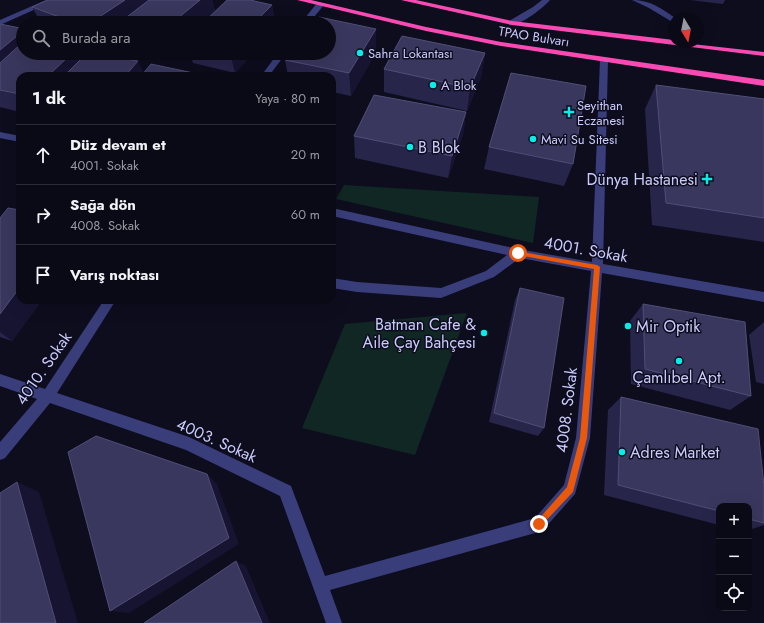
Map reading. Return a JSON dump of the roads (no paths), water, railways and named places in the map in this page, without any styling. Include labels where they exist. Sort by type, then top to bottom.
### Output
[{"type":"highway","name":"TPAO Bulvarı","points":[[301,0],[501,44],[764,83]]},
{"type":"highway","name":"TPAO Bulvarı","points":[[405,0],[512,23],[668,42]]},
{"type":"highway","points":[[704,44],[764,46]]},
{"type":"highway","name":"TPAO Bulvarı","points":[[704,46],[764,54]]},
{"type":"street","points":[[0,23],[52,0]]},
{"type":"street","points":[[512,23],[536,9],[546,0]]},
{"type":"street","points":[[636,0],[652,6],[668,17]]},
{"type":"street","points":[[311,16],[320,5]]},
{"type":"street","points":[[268,72],[277,60]]},
{"type":"street","name":"4008. Sokak","points":[[319,585],[539,524],[570,489],[583,438],[597,267],[604,60]]},
{"type":"street","points":[[0,135],[16,138]]},
{"type":"street","name":"4001. Sokak","points":[[336,213],[518,253],[764,297]]},
{"type":"street","points":[[336,284],[357,287],[441,292],[490,274],[518,253]]},
{"type":"street","name":"4010. Sokak","points":[[0,452],[48,396],[107,304]]},
{"type":"street","name":"4003. Sokak","points":[[0,380],[189,444],[286,491],[334,623]]},
{"type":"place","name":"Sahra Lokantası","points":[[360,53]]},
{"type":"place","name":"A Blok","points":[[433,85]]},
{"type":"place","name":"Seyithan Eczanesi","points":[[569,112]]},
{"type":"place","name":"Mavi Su Sitesi","points":[[533,139]]},
{"type":"place","name":"B Blok","points":[[410,147]]},
{"type":"place","name":"Dünya Hastanesi","points":[[707,179]]},
{"type":"place","name":"Mir Optik","points":[[628,326]]},
{"type":"place","name":"Batman Cafe & Aile Çay Bahçesi","points":[[484,333]]},
{"type":"place","name":"Çamlıbel Apt.","points":[[679,361]]},
{"type":"place","name":"Adres Market","points":[[622,452]]}]
